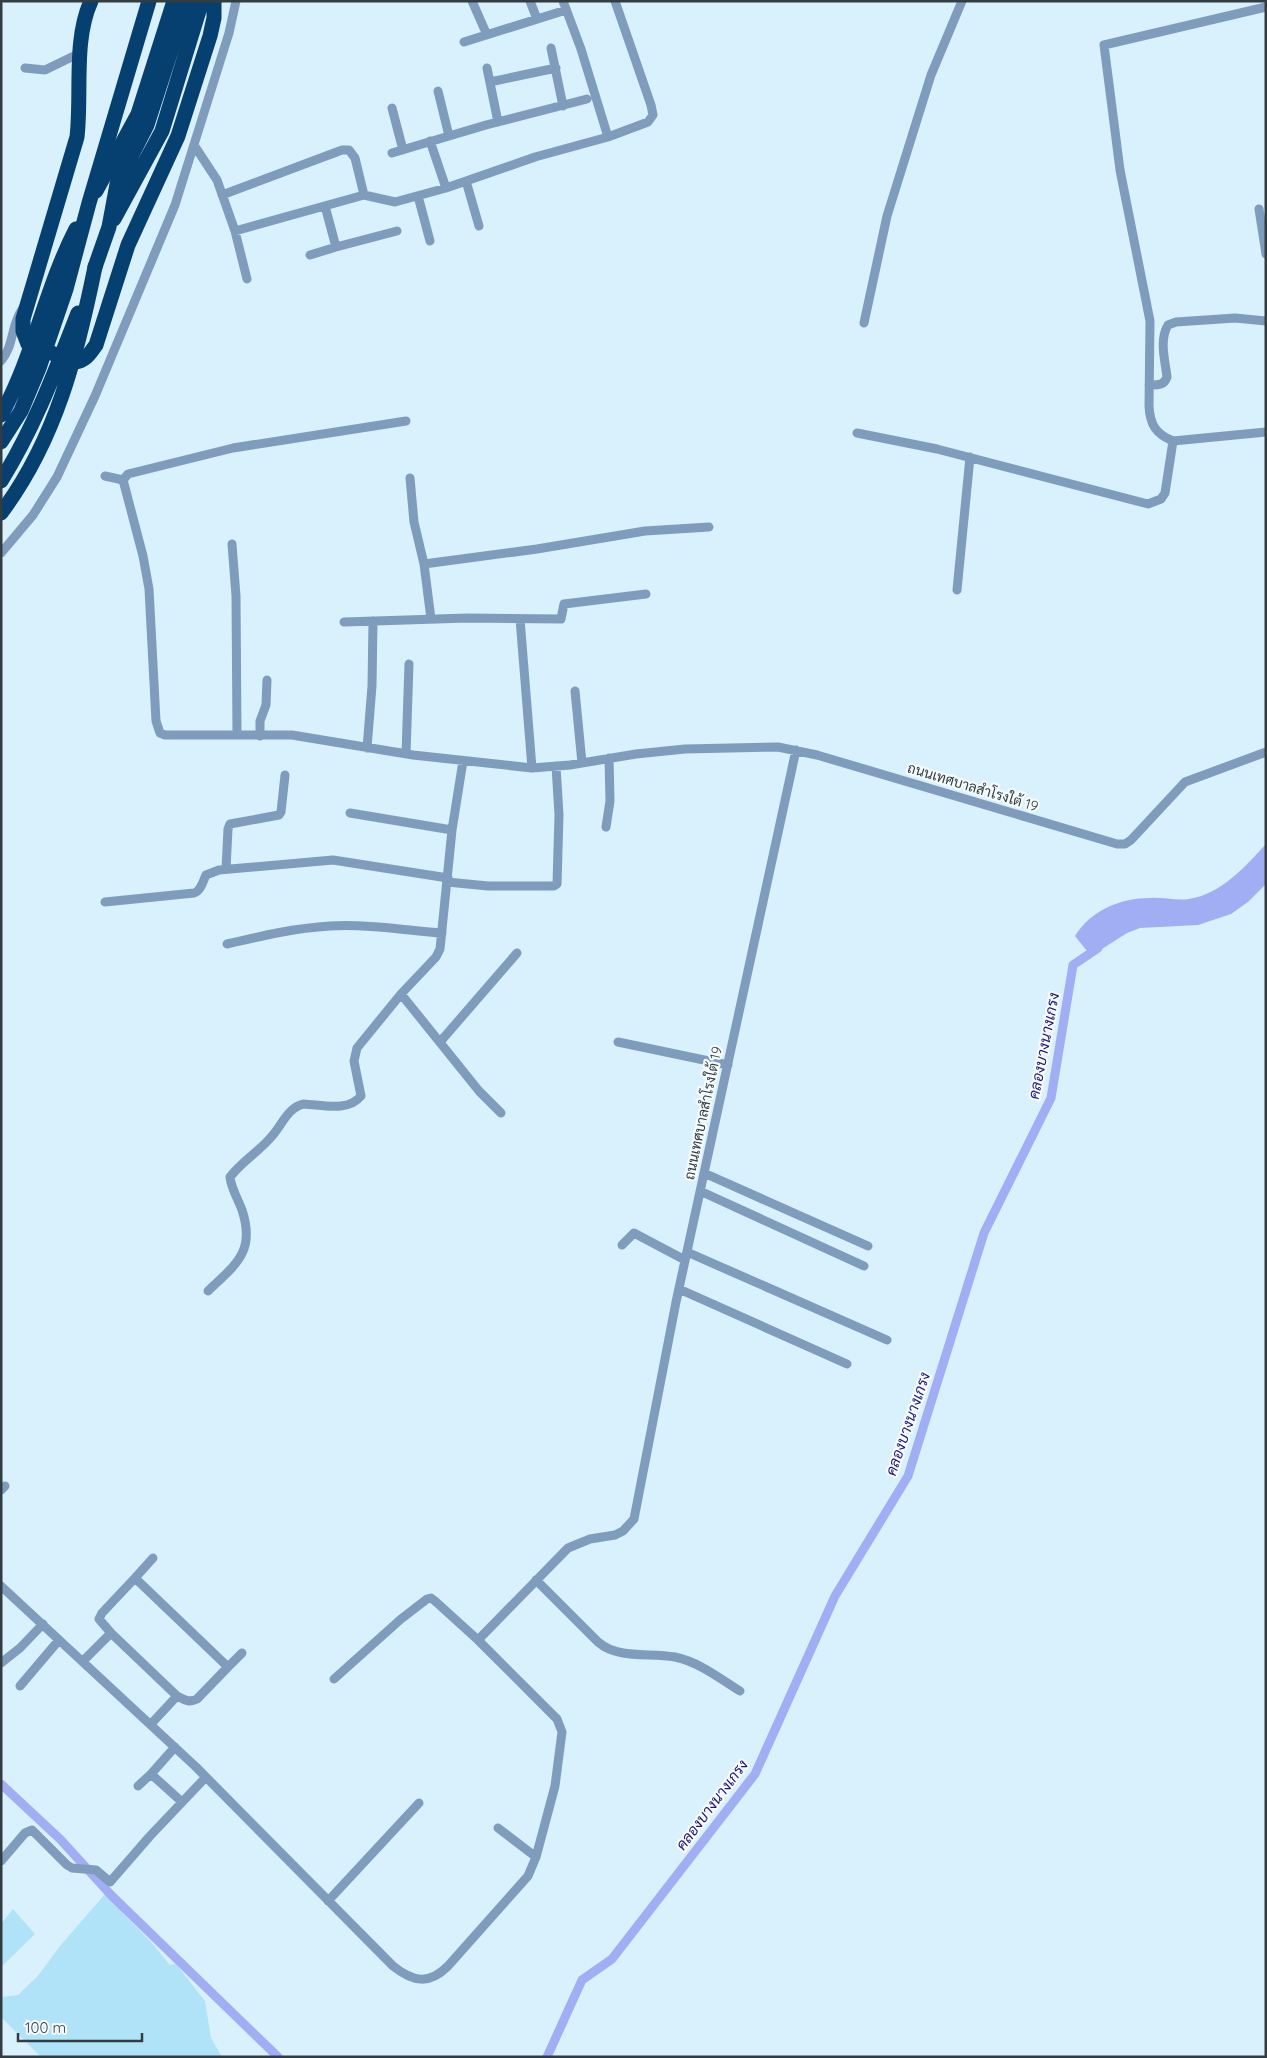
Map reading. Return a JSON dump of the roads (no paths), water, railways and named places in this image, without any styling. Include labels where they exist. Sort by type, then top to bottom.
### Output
[{"type":"highway","points":[[91,1],[82,28],[80,109],[77,137],[23,319],[23,331],[28,344],[75,362],[82,361],[96,345],[118,272],[133,232],[178,136],[210,36],[214,18],[214,1]]},
{"type":"highway","points":[[1,442],[20,411],[40,368],[66,288],[89,203],[150,1]]},
{"type":"highway","points":[[1,415],[24,367],[58,267],[89,203],[138,114],[174,1]]},
{"type":"highway","points":[[1,481],[21,450],[44,402],[95,268],[109,226],[117,184],[147,125],[187,1]]},
{"type":"highway","points":[[109,226],[162,131],[202,1]]},
{"type":"highway","points":[[1,513],[28,472],[58,408],[80,340],[95,268]]},
{"type":"street","points":[[1,553],[33,515],[57,478],[95,396],[175,206],[229,33],[236,1]]},
{"type":"street","points":[[472,1],[487,34]]},
{"type":"street","points":[[530,1],[537,19]]},
{"type":"street","points":[[235,231],[364,195],[395,202],[418,196],[535,157],[608,137],[648,122],[652,115],[651,105],[615,1]]},
{"type":"street","points":[[864,323],[887,216],[931,75],[962,1]]},
{"type":"street","points":[[464,42],[537,19],[565,6],[581,49],[608,137]]},
{"type":"street","points":[[1266,7],[1104,45],[1122,179],[1150,321],[1149,416],[1154,427],[1162,436],[1173,441],[1266,432]]},
{"type":"street","points":[[551,48],[563,106]]},
{"type":"street","points":[[25,68],[45,70],[80,52]]},
{"type":"street","points":[[487,68],[498,122]]},
{"type":"street","points":[[490,82],[556,68]]},
{"type":"street","points":[[438,91],[450,136]]},
{"type":"street","points":[[392,153],[498,122],[587,100]]},
{"type":"street","points":[[392,108],[403,150]]},
{"type":"street","points":[[430,141],[446,188]]},
{"type":"street","points":[[194,145],[212,171],[222,195],[235,231],[247,279]]},
{"type":"street","points":[[222,195],[342,150],[349,150],[355,158],[364,195]]},
{"type":"street","points":[[466,181],[479,226]]},
{"type":"street","points":[[418,196],[430,241]]},
{"type":"street","points":[[325,206],[336,247]]},
{"type":"street","points":[[1259,209],[1266,254]]},
{"type":"street","points":[[310,256],[397,231]]},
{"type":"street","points":[[1,361],[8,352],[16,318],[29,300]]},
{"type":"street","points":[[1149,385],[1161,385],[1167,377],[1163,344],[1164,331],[1168,324],[1235,318],[1266,321]]},
{"type":"street","points":[[123,480],[133,471],[233,448],[406,421]]},
{"type":"street","points":[[857,433],[970,457],[1148,504],[1161,498],[1165,493],[1173,441]]},
{"type":"street","points":[[957,590],[970,457]]},
{"type":"street","points":[[105,476],[123,480]]},
{"type":"street","points":[[410,478],[414,522],[424,564],[431,619]]},
{"type":"street","points":[[123,480],[143,556],[149,589],[156,721],[160,733],[164,735],[292,735],[406,754],[532,768],[685,749],[787,748]]},
{"type":"street","points":[[424,564],[537,549],[645,531],[710,527]]},
{"type":"street","points":[[232,544],[236,596],[237,735]]},
{"type":"street","points":[[344,622],[431,619],[561,619],[564,604],[646,594]]},
{"type":"street","points":[[520,619],[532,768]]},
{"type":"street","points":[[367,748],[372,686],[373,621]]},
{"type":"street","points":[[406,754],[409,664]]},
{"type":"street","points":[[260,736],[260,721],[266,704],[267,680]]},
{"type":"street","points":[[574,691],[582,763]]},
{"type":"street","name":"ถนนเทศบาลสำโรงใต้ 19","points":[[478,1640],[568,1548],[585,1541],[615,1535],[623,1531],[634,1519],[679,1289],[728,1065],[787,748],[817,755],[1117,844],[1125,844],[1131,840],[1185,782],[1266,752]]},
{"type":"street","points":[[606,826],[610,801],[609,758]]},
{"type":"street","points":[[208,1291],[243,1254],[246,1242],[242,1212],[230,1177],[273,1136],[286,1117],[298,1105],[343,1106],[357,1101],[361,1096],[354,1061],[357,1048],[401,994],[439,953],[452,830],[463,761]]},
{"type":"street","points":[[105,902],[198,892],[206,875],[226,869],[334,860],[488,886],[554,886],[557,884],[559,815],[556,766]]},
{"type":"street","points":[[226,869],[228,829],[230,824],[279,815],[281,812],[285,775]]},
{"type":"street","points":[[350,813],[452,830]]},
{"type":"street","points":[[227,944],[268,935],[330,926],[442,933]]},
{"type":"street","points":[[440,1042],[517,953]]},
{"type":"street","points":[[401,994],[479,1091],[501,1113]]},
{"type":"street","points":[[618,1042],[728,1065]]},
{"type":"street","points":[[704,1173],[868,1246]]},
{"type":"street","points":[[700,1191],[864,1266]]},
{"type":"street","points":[[622,1245],[634,1233],[887,1340]]},
{"type":"street","points":[[679,1289],[847,1364]]},
{"type":"street","points":[[153,1558],[99,1616],[100,1621],[111,1633],[177,1696],[186,1701],[197,1699],[242,1653]]},
{"type":"street","points":[[135,1578],[228,1667]]},
{"type":"street","points":[[536,1580],[608,1650],[675,1657],[694,1663],[740,1691]]},
{"type":"street","points":[[1,1586],[175,1747],[398,1970],[408,1976],[427,1979],[439,1974],[448,1966],[528,1876],[536,1857],[555,1786],[562,1746],[561,1725],[478,1640],[431,1598],[427,1599],[402,1619],[334,1679]]},
{"type":"street","points":[[1,1663],[20,1648],[43,1624]]},
{"type":"street","points":[[83,1661],[111,1633]]},
{"type":"street","points":[[20,1686],[59,1640]]},
{"type":"street","points":[[151,1724],[177,1696]]},
{"type":"street","points":[[138,1786],[175,1747]]},
{"type":"street","points":[[151,1774],[182,1802]]},
{"type":"street","points":[[1,1861],[25,1833],[32,1830],[67,1865],[72,1868],[96,1870],[110,1882],[206,1777]]},
{"type":"street","points":[[328,1901],[419,1803]]},
{"type":"street","points":[[498,1828],[536,1857]]},
{"type":"water","points":[[1266,844],[1266,884],[1248,902],[1231,914],[1198,925],[1140,928],[1127,933],[1091,956],[1075,936],[1089,919],[1118,903],[1128,900],[1155,898],[1189,899],[1212,892],[1250,862]]},
{"type":"waterway","name":"คลองบางนางเกรง","points":[[547,2057],[582,1980],[612,1959],[755,1774],[835,1596],[908,1476],[984,1233],[1051,1098],[1073,965],[1098,948]]},
{"type":"waterway","points":[[1,1784],[60,1839],[111,1895],[278,2057]]}]
